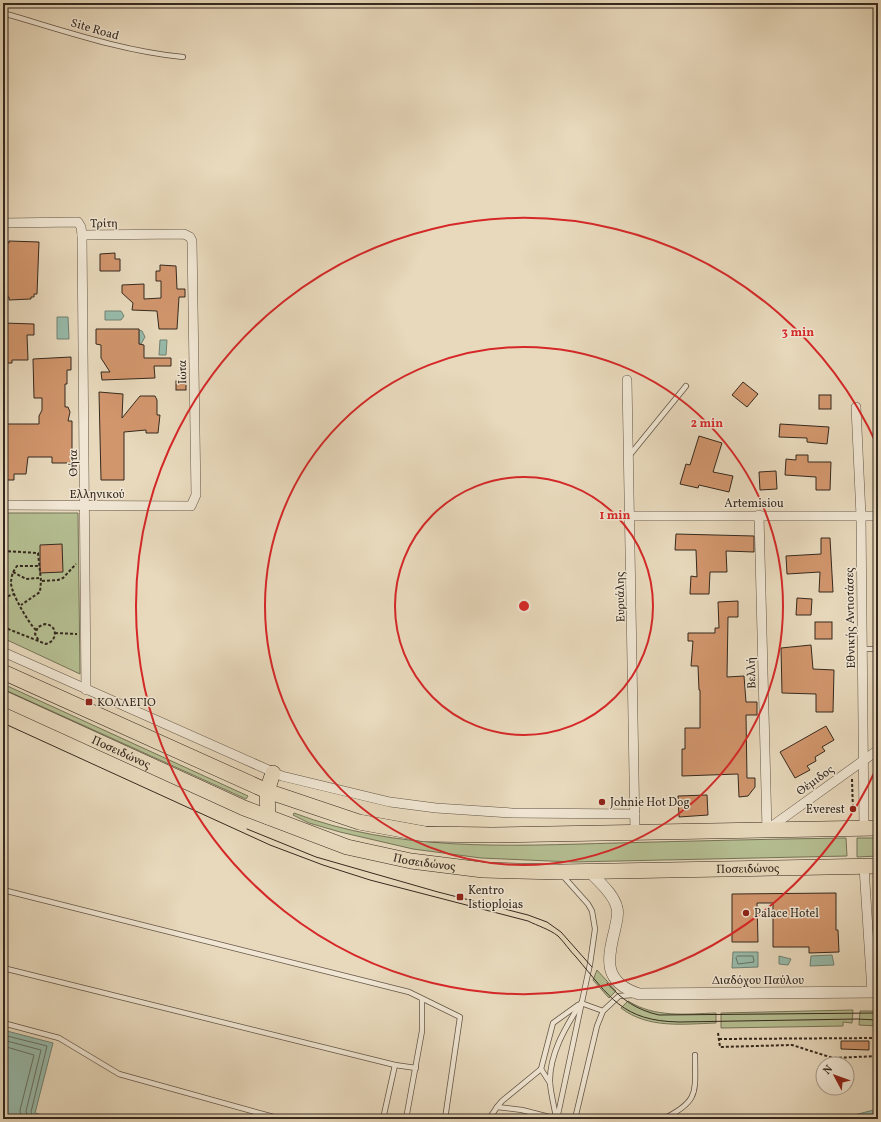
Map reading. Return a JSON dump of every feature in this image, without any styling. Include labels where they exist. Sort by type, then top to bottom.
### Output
[{"type":"highway","name":"Ποσειδώνος","points":[[3,672],[267,791],[359,822],[425,834],[492,835],[871,828]]},
{"type":"highway","name":"Ποσειδώνος","points":[[3,698],[208,793],[268,817],[347,847],[411,861],[483,870],[560,872],[871,866]]},
{"type":"highway","points":[[268,817],[267,791],[273,773]]},
{"type":"street","name":"Τρίτη","points":[[3,223],[78,222],[81,227],[82,235],[184,234],[190,237]]},
{"type":"street","name":"Θήτα","points":[[82,235],[86,506],[86,690]]},
{"type":"street","name":"Ιώτα","points":[[190,237],[192,241],[196,495],[191,506]]},
{"type":"street","name":"Ευρυάλης","points":[[627,380],[635,832]]},
{"type":"street","name":"Εθνικής Αντιοτάσες","points":[[856,407],[861,516],[864,760],[871,828]]},
{"type":"street","name":"Ελληνικού","points":[[3,505],[191,506]]},
{"type":"street","name":"Βελλή","points":[[759,515],[767,830]]},
{"type":"street","name":"Artemisiou","points":[[630,516],[878,516]]},
{"type":"street","points":[[3,652],[273,773],[390,802],[436,808],[512,813],[634,814]]},
{"type":"street","name":"Θέμιδος","points":[[767,830],[849,769],[878,750]]},
{"type":"street","points":[[871,866],[875,992]]},
{"type":"street","points":[[589,871],[616,902],[618,910],[609,960],[611,972],[621,985],[628,990],[639,994]]},
{"type":"street","name":"Διαδόχου Παύλου","points":[[639,994],[875,992]]},
{"type":"lane","name":"Site Road","points":[[3,13],[114,46],[160,55],[183,57]]},
{"type":"lane","points":[[629,457],[686,386]]},
{"type":"lane","points":[[863,649],[878,649]]},
{"type":"lane","points":[[557,1119],[595,938],[594,919],[588,904],[560,872]]},
{"type":"lane","points":[[3,890],[409,992],[460,1017],[445,1119]]},
{"type":"lane","points":[[3,968],[395,1065],[416,1068]]},
{"type":"lane","points":[[574,1119],[597,1026],[603,1011],[619,996],[639,994]]},
{"type":"lane","points":[[406,1119],[422,1031],[422,999]]},
{"type":"lane","points":[[581,1003],[603,1011]]},
{"type":"lane","points":[[488,1119],[502,1101],[541,1069],[553,1023],[581,1003]]},
{"type":"lane","points":[[557,1119],[550,1083],[551,1068],[563,1031],[581,1003]]},
{"type":"lane","points":[[3,1023],[59,1038],[119,1074],[281,1119]]},
{"type":"lane","points":[[663,1119],[684,1107],[692,1098],[695,1085],[695,1054]]},
{"type":"lane","points":[[383,1119],[395,1065]]},
{"type":"lane","points":[[541,1069],[550,1083]]},
{"type":"lane","points":[[497,1107],[522,1110],[557,1119]]},
{"type":"path","points":[[3,551],[38,554],[40,592],[21,605]]},
{"type":"path","points":[[13,572],[26,579],[40,580],[63,578],[74,565],[85,564]]},
{"type":"path","points":[[39,566],[17,566],[13,572],[11,585],[14,594],[36,630],[35,634],[39,641]]},
{"type":"path","points":[[3,598],[14,594]]},
{"type":"path","points":[[36,630],[41,625],[49,624],[56,634]]},
{"type":"path","points":[[3,626],[46,644],[53,641],[56,634]]},
{"type":"path","points":[[56,634],[86,635]]},
{"type":"path","points":[[849,769],[852,775],[853,812]]},
{"type":"path","points":[[718,1033],[720,1047],[792,1045],[833,1058],[878,1056]]},
{"type":"path","points":[[719,1040],[878,1038]]},
{"type":"shaded area","points":[[3,513],[78,513],[80,674],[3,638]]},
{"type":"shaded area","points":[[3,684],[248,796],[246,799],[3,689]]},
{"type":"shaded area","points":[[294,813],[333,826],[373,835],[453,844],[535,845],[846,838],[847,856],[573,862],[481,858],[413,849],[340,832],[309,823],[293,815]]},
{"type":"shaded area","points":[[857,838],[878,838],[878,856],[857,857]]},
{"type":"shaded area","points":[[597,970],[616,991],[609,998],[593,980]]},
{"type":"shaded area","points":[[628,1001],[660,1013],[716,1013],[716,1023],[667,1024],[654,1022],[632,1015],[621,1008]]},
{"type":"shaded area","points":[[853,1010],[852,1023],[843,1022],[843,1026],[721,1028],[721,1013]]},
{"type":"shaded area","points":[[860,1011],[878,1011],[878,1026],[859,1025]]},
{"type":"water","points":[[105,311],[121,311],[124,316],[121,320],[105,320]]},
{"type":"water","points":[[57,317],[68,317],[69,339],[57,339]]},
{"type":"water","points":[[139,330],[142,331],[145,337],[141,344],[139,344]]},
{"type":"water","points":[[160,340],[167,340],[166,355],[159,355]]},
{"type":"water","points":[[733,952],[758,952],[758,967],[732,968]]},
{"type":"water","points":[[832,955],[834,965],[810,966],[811,956]]},
{"type":"water","points":[[779,956],[791,959],[788,965],[779,964]]},
{"type":"water","points":[[3,1030],[53,1043],[35,1113],[57,1119],[3,1119]]},
{"type":"water","points":[[878,1109],[878,1119],[838,1119]]},
{"type":"building","points":[[9,241],[39,242],[37,294],[34,294],[34,297],[31,297],[31,299],[9,300],[9,297],[5,297],[5,243],[9,243]]},
{"type":"building","points":[[115,253],[115,259],[120,259],[120,271],[100,271],[100,254]]},
{"type":"building","points":[[160,265],[176,266],[177,289],[185,289],[185,297],[179,297],[177,329],[159,329],[157,311],[132,310],[133,303],[122,293],[122,285],[144,284],[144,299],[161,298],[161,281],[156,281],[156,271],[160,271]]},
{"type":"building","points":[[3,323],[34,324],[34,335],[27,335],[28,360],[12,360],[12,363],[3,363]]},
{"type":"building","points":[[96,329],[139,329],[139,344],[144,345],[144,358],[171,358],[171,366],[154,366],[155,378],[102,380],[101,372],[110,372],[101,358],[101,345],[96,344]]},
{"type":"building","points":[[71,357],[71,370],[67,370],[67,384],[65,384],[65,407],[68,407],[70,412],[68,421],[72,421],[72,463],[52,463],[52,457],[28,457],[26,474],[14,474],[14,480],[3,480],[3,424],[39,424],[39,416],[42,410],[42,398],[34,398],[33,359]]},
{"type":"building","points":[[176,381],[186,381],[186,390],[176,390]]},
{"type":"building","points":[[743,382],[758,394],[747,407],[732,395]]},
{"type":"building","points":[[99,392],[123,394],[122,418],[140,396],[155,396],[157,400],[157,415],[160,415],[158,433],[146,433],[146,430],[124,432],[124,480],[101,480]]},
{"type":"building","points":[[819,395],[831,395],[831,409],[819,409]]},
{"type":"building","points":[[780,424],[829,427],[827,444],[807,442],[807,438],[779,437]]},
{"type":"building","points":[[699,436],[722,443],[713,472],[733,476],[729,492],[699,485],[698,488],[680,484],[686,464],[690,465]]},
{"type":"building","points":[[796,455],[808,455],[808,462],[831,462],[830,490],[816,490],[816,477],[785,475],[786,459],[796,460]]},
{"type":"building","points":[[776,471],[777,489],[760,490],[759,472]]},
{"type":"building","points":[[676,534],[754,536],[754,552],[726,551],[727,572],[710,572],[709,594],[690,594],[691,576],[697,577],[696,550],[675,550]]},
{"type":"building","points":[[821,538],[830,538],[833,592],[819,592],[820,572],[787,574],[786,556],[821,554]]},
{"type":"building","points":[[62,544],[63,572],[40,573],[40,545]]},
{"type":"building","points":[[797,598],[812,599],[811,615],[796,615]]},
{"type":"building","points":[[738,601],[738,617],[728,617],[727,677],[744,676],[746,702],[757,702],[757,715],[746,715],[747,778],[755,778],[755,787],[748,796],[739,797],[738,774],[682,776],[682,749],[685,749],[685,728],[700,728],[700,690],[698,666],[691,666],[693,641],[688,641],[688,633],[715,633],[715,628],[719,628],[718,602]]},
{"type":"building","points":[[815,622],[832,622],[832,639],[815,639]]},
{"type":"building","points":[[811,645],[813,669],[834,670],[833,712],[816,712],[816,694],[782,693],[781,648]]},
{"type":"building","points":[[826,726],[834,740],[822,747],[825,751],[815,757],[816,761],[807,766],[810,770],[795,778],[780,752]]},
{"type":"building","points":[[707,795],[708,815],[679,817],[678,796]]},
{"type":"building","points":[[836,893],[836,930],[838,930],[839,952],[809,953],[809,947],[773,947],[773,903],[757,903],[758,942],[732,942],[732,894]]},
{"type":"building","points":[[841,1041],[869,1041],[869,1050],[841,1049]]},
{"type":"tram line","points":[[3,723],[270,845],[323,865],[370,880],[528,921],[547,929],[560,938],[609,995],[630,1012],[644,1017],[660,1021],[679,1022],[857,1019],[878,1020]]},
{"type":"tram line","points":[[247,829],[316,857],[438,892],[528,915],[547,922],[561,932],[592,967]]},
{"type":"tram line","points":[[607,983],[630,1004],[659,1015],[878,1013]]},
{"type":"place","name":"ΚΟΛΛΕΓΙΟ","points":[[89,702]]},
{"type":"place","name":"Johnie Hot Dog","points":[[602,802]]},
{"type":"place","name":"Everest","points":[[853,809]]},
{"type":"place","name":"Kentro Istioploias","points":[[460,897]]},
{"type":"place","name":"Palace Hotel","points":[[746,913]]}]
